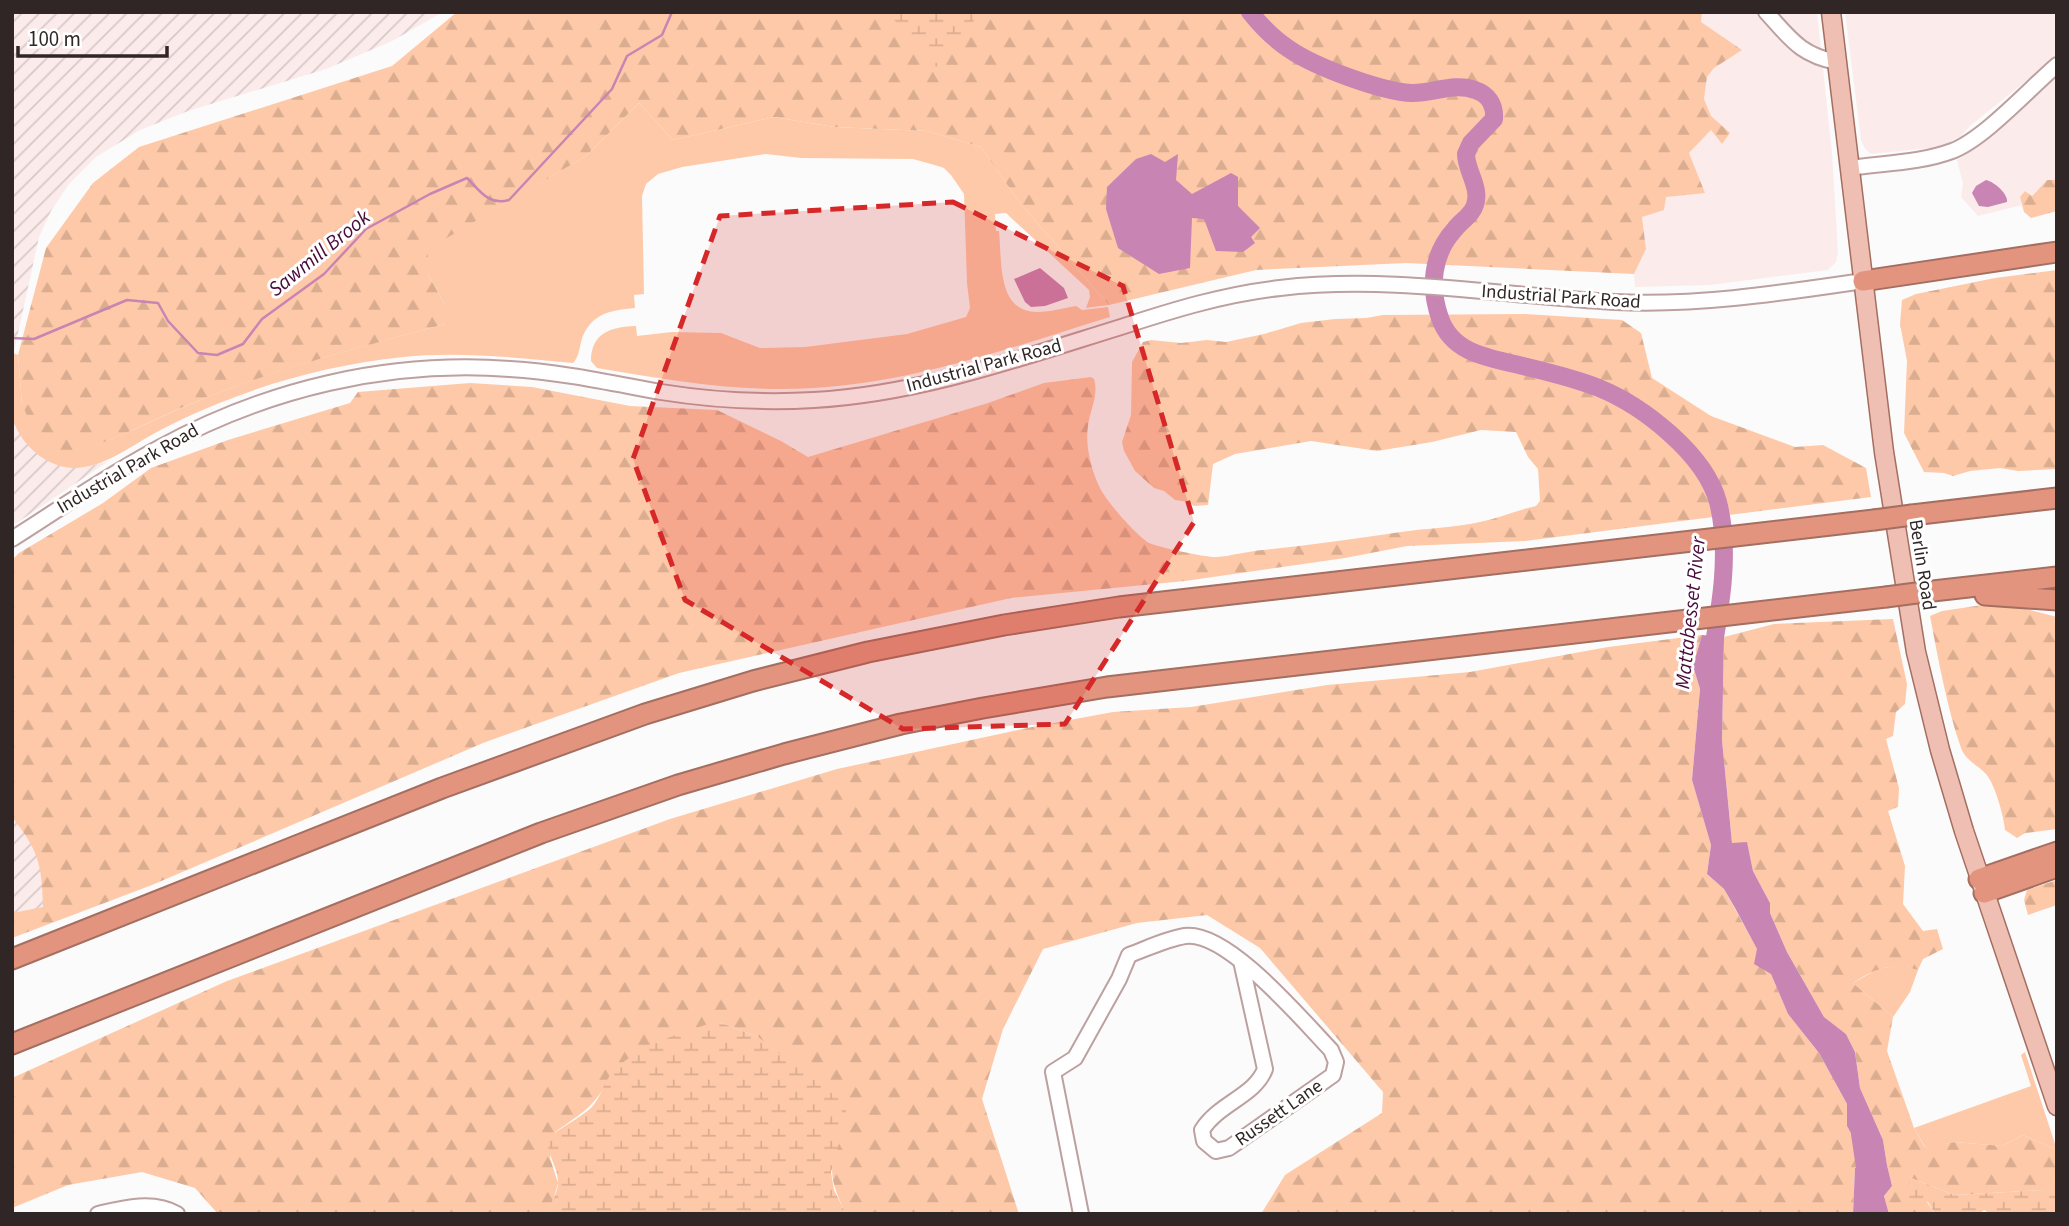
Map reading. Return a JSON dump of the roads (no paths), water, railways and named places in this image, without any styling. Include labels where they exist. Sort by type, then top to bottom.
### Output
[{"type":"highway","points":[[1863,281],[2057,252]]},
{"type":"highway","points":[[1992,506],[2057,489]]},
{"type":"highway","points":[[12,959],[527,756],[659,710],[804,668],[929,639],[1095,610],[2057,498]]},
{"type":"highway","points":[[12,1044],[553,829],[711,775],[840,739],[983,708],[1108,687],[2057,577]]},
{"type":"highway","points":[[1929,592],[2057,600]]},
{"type":"highway","points":[[1982,886],[2057,852]]},
{"type":"highway","points":[[1982,886],[2057,867]]},
{"type":"main road","name":"Berlin Road","points":[[1831,12],[1888,488],[1911,630],[1940,750],[1982,886],[2057,1106]]},
{"type":"street","points":[[1766,12],[1801,49],[1819,59],[1837,62]]},
{"type":"street","points":[[1850,168],[1929,157],[1962,146],[1979,135],[2057,65]]},
{"type":"street","name":"Industrial Park Road","points":[[12,539],[121,470],[200,427],[282,395],[372,374],[417,368],[511,369],[555,373],[705,398],[814,400],[886,391],[957,377],[1182,308],[1238,294],[1303,285],[1404,286],[1604,301],[1670,302],[1743,298],[1863,281]]},
{"type":"street","name":"Russett Lane","points":[[1081,1214],[1053,1072],[1075,1058],[1129,955],[1187,936],[1211,942],[1241,961],[1257,973],[1331,1050],[1336,1062],[1333,1075],[1229,1148],[1216,1151],[1203,1142],[1202,1130],[1210,1116],[1261,1082],[1265,1069],[1241,961]]},
{"type":"street","points":[[98,1214],[126,1207],[151,1206],[177,1214]]},
{"type":"waterway","name":"Sawmill Brook","points":[[12,338],[34,339],[127,300],[158,303],[168,321],[198,353],[217,355],[243,344],[262,319],[324,274],[366,229],[430,194],[467,178],[490,199],[509,200],[612,89],[627,56],[662,35],[672,12]]},
{"type":"waterway","name":"Mattabesset River","points":[[1250,12],[1268,32],[1289,49],[1348,77],[1411,93],[1467,88],[1484,94],[1490,101],[1494,119],[1471,143],[1466,154],[1475,185],[1475,205],[1447,239],[1437,260],[1434,295],[1440,318],[1453,340],[1474,352],[1571,378],[1616,396],[1653,419],[1700,466],[1718,502],[1724,541],[1723,581],[1711,660]]},
{"type":"waterway","name":"Mattabesset River","points":[[1860,1134],[1872,1214]]}]
